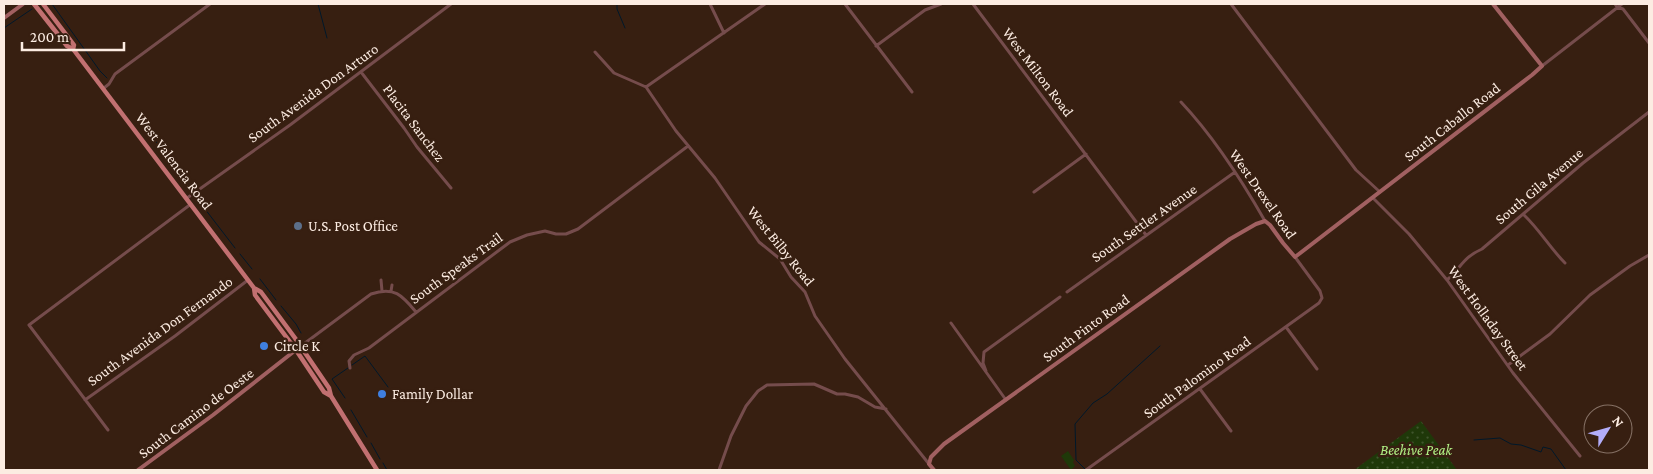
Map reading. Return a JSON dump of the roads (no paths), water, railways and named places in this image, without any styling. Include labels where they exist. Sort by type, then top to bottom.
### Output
[{"type":"main road","name":"West Valencia Road","points":[[34,4],[67,46],[73,49],[104,88],[254,288],[260,292],[301,346],[329,388],[331,396],[377,470]]},
{"type":"main road","name":"West Valencia Road","points":[[43,4],[74,45],[73,49]]},
{"type":"main road","name":"West Valencia Road","points":[[254,288],[255,295],[296,350],[324,392],[331,396]]},
{"type":"street","points":[[4,18],[23,4]]},
{"type":"street","points":[[104,88],[115,74],[210,4]]},
{"type":"street","name":"South Avenida Don Arturo","points":[[186,198],[290,125],[451,4]]},
{"type":"street","points":[[710,4],[724,33]]},
{"type":"street","points":[[646,88],[765,4]]},
{"type":"street","points":[[845,4],[912,92]]},
{"type":"street","points":[[876,46],[925,10],[941,4]]},
{"type":"street","name":"West Milton Road","points":[[973,4],[1146,234]]},
{"type":"street","points":[[1231,4],[1356,170],[1380,192]]},
{"type":"street","points":[[1493,4],[1542,66]]},
{"type":"street","name":"South Caballo Road","points":[[1295,257],[1374,198],[1616,6],[1622,4]]},
{"type":"street","points":[[1616,6],[1623,9],[1649,43]]},
{"type":"street","name":"West Bilby Road","points":[[595,52],[614,73],[646,88],[676,131],[715,178],[760,242],[766,249],[776,254],[791,277],[805,292],[815,316],[845,359],[934,470]]},
{"type":"street","name":"Placita Sanchez","points":[[361,72],[417,147],[451,188]]},
{"type":"street","name":"West Drexel Road","points":[[1181,102],[1197,119],[1235,172],[1265,221],[1320,291],[1322,300]]},
{"type":"street","name":"South Gila Avenue","points":[[1447,280],[1466,258],[1482,249],[1584,163],[1649,112]]},
{"type":"street","name":"South Speaks Trail","points":[[350,368],[349,361],[354,355],[369,348],[510,242],[527,235],[545,231],[566,234],[578,229],[688,146]]},
{"type":"street","points":[[1034,192],[1086,154]]},
{"type":"street","name":"South Settler Avenue","points":[[1067,292],[1235,172]]},
{"type":"street","name":"West Holladay Street","points":[[1374,198],[1409,234],[1447,280],[1508,365],[1580,456]]},
{"type":"street","points":[[108,430],[29,325],[191,204]]},
{"type":"street","points":[[1524,215],[1531,221],[1554,253],[1566,263]]},
{"type":"street","name":"South Pinto Road","points":[[929,464],[937,449],[1230,240],[1256,224],[1265,221]]},
{"type":"street","points":[[1508,365],[1550,334],[1590,295],[1630,266],[1649,255]]},
{"type":"street","name":"South Avenida Don Fernando","points":[[85,400],[175,336],[248,280]]},
{"type":"street","points":[[382,280],[382,291]]},
{"type":"street","points":[[392,285],[391,291],[402,295],[416,312]]},
{"type":"street","name":"South Camino de Oeste","points":[[138,470],[371,294],[391,291]]},
{"type":"street","points":[[986,371],[983,363],[984,352],[1060,297]]},
{"type":"street","name":"South Palomino Road","points":[[1086,470],[1322,300]]},
{"type":"street","points":[[951,323],[1006,400]]},
{"type":"street","points":[[1286,327],[1317,369]]},
{"type":"street","points":[[719,470],[731,436],[746,406],[758,391],[767,385],[814,384],[837,394],[858,397],[875,407],[887,410]]},
{"type":"street","points":[[1200,389],[1231,431]]},
{"type":"waterway","points":[[52,4],[107,78]]},
{"type":"waterway","points":[[318,4],[327,38]]},
{"type":"waterway","points":[[617,4],[617,9],[625,28]]},
{"type":"waterway","points":[[4,28],[32,9]]},
{"type":"waterway","points":[[145,130],[160,146],[170,161]]},
{"type":"waterway","points":[[175,168],[191,188]]},
{"type":"waterway","points":[[195,196],[235,248]]},
{"type":"waterway","points":[[240,254],[252,269]]},
{"type":"waterway","points":[[260,279],[276,300]]},
{"type":"waterway","points":[[281,306],[301,333]]},
{"type":"waterway","points":[[1086,470],[1076,460],[1075,424],[1093,403],[1107,394],[1160,346]]},
{"type":"waterway","points":[[352,365],[365,356],[388,387]]},
{"type":"waterway","points":[[345,398],[332,379],[348,368]]},
{"type":"waterway","points":[[351,410],[367,437]]},
{"type":"waterway","points":[[1474,440],[1500,438],[1511,444],[1521,445],[1541,452],[1543,447],[1551,449],[1566,470]]},
{"type":"waterway","points":[[371,443],[380,459]]},
{"type":"waterway","points":[[383,463],[387,470]]},
{"type":"place","name":"U.S. Post Office","points":[[298,226]]},
{"type":"place","name":"Circle K","points":[[264,346]]},
{"type":"place","name":"Family Dollar","points":[[382,394]]},
{"type":"park label","name":"Beehive Peak","points":[[1416,450]]}]
